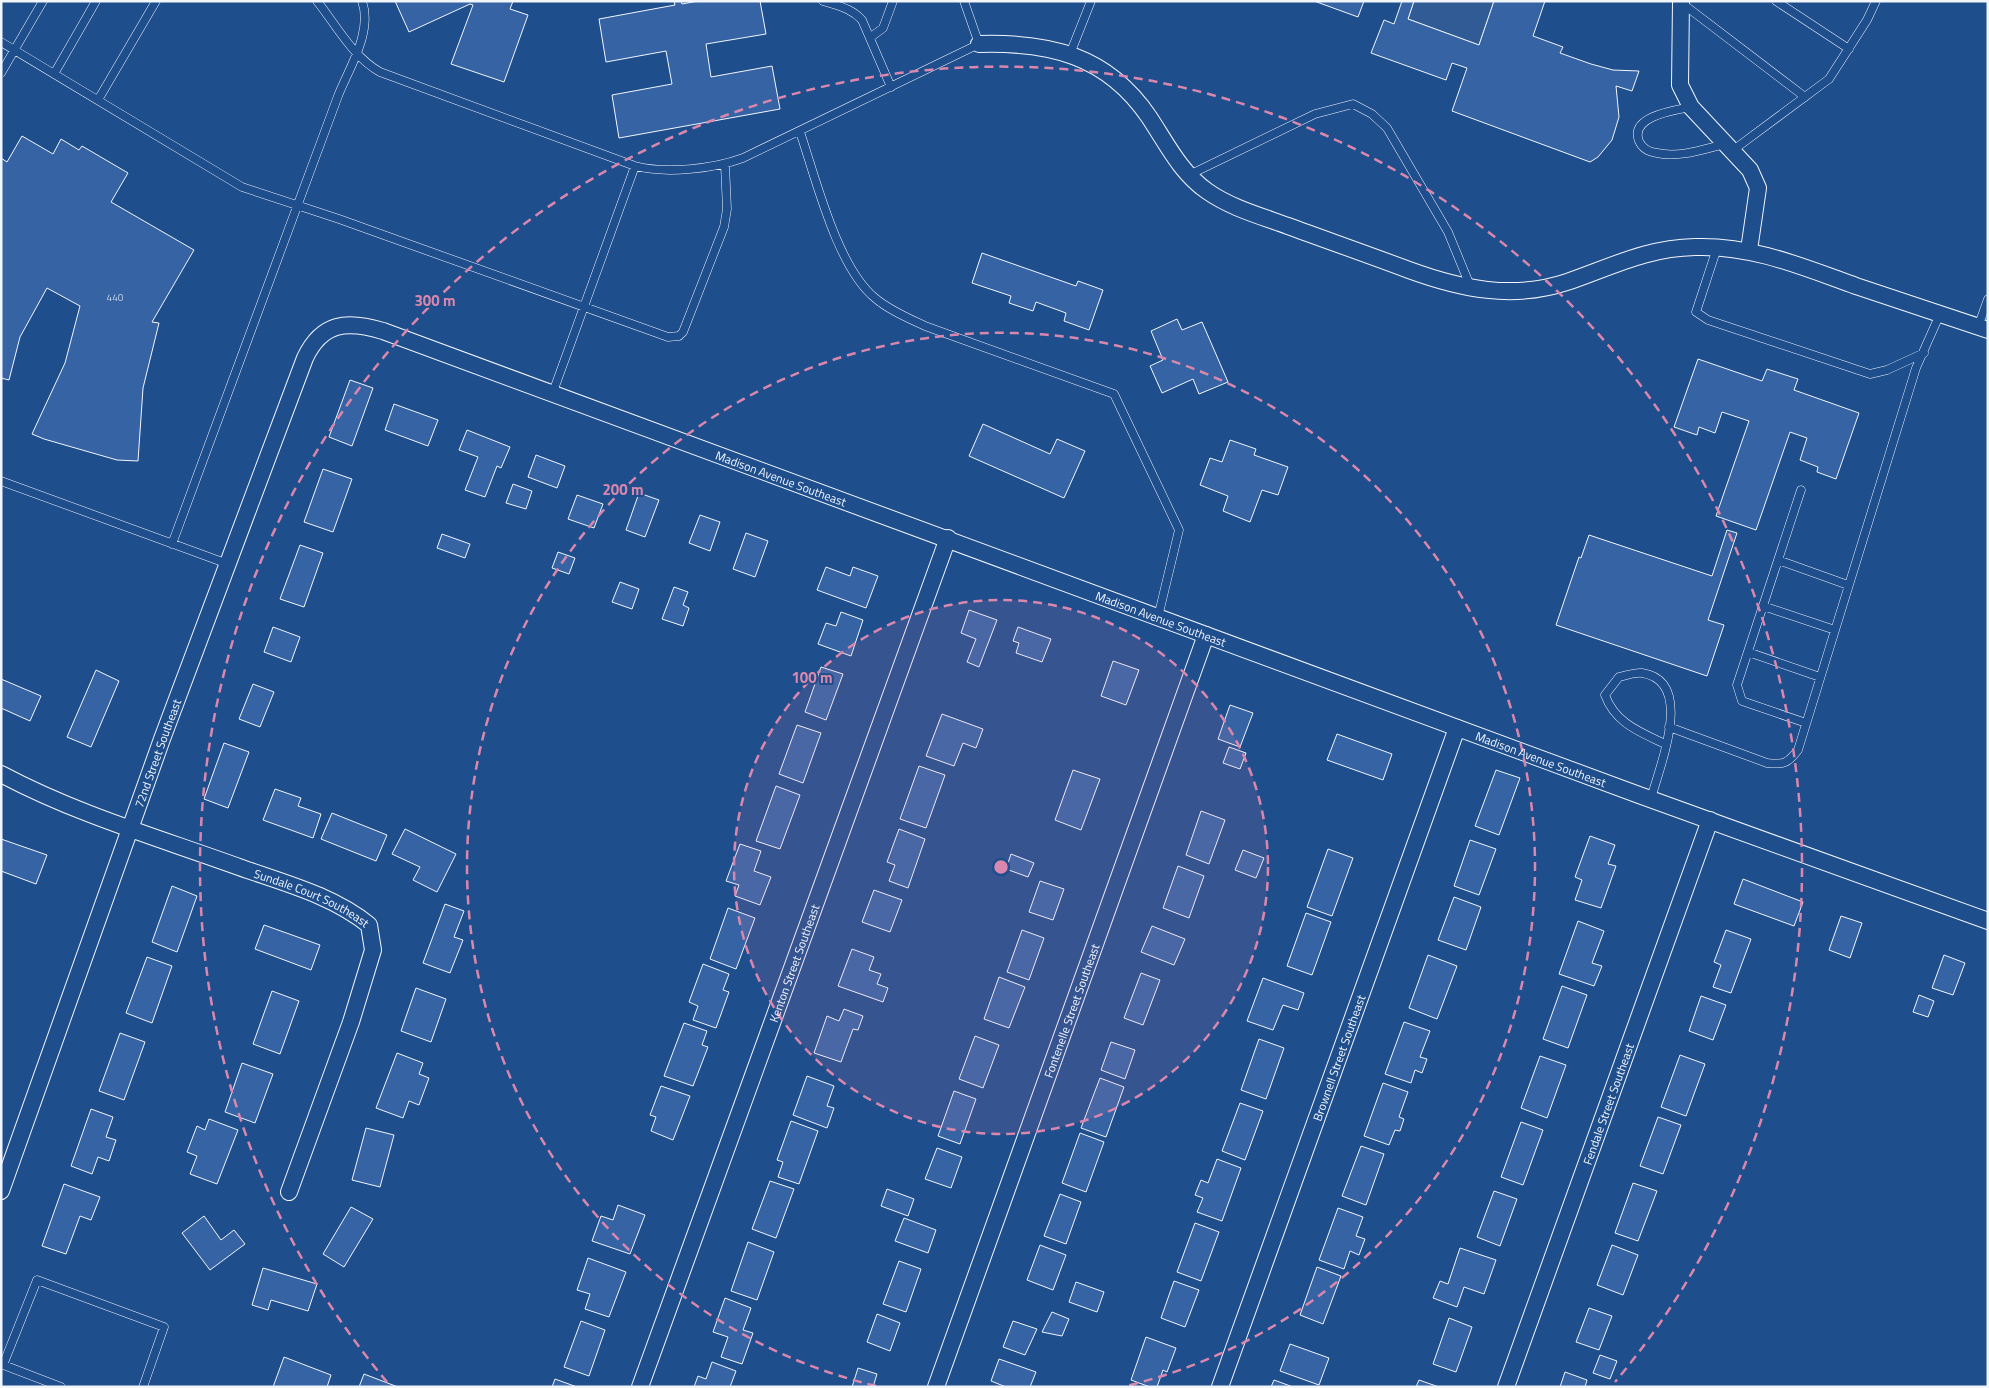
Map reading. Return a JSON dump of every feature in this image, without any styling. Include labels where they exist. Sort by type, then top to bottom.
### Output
[{"type":"street","points":[[1681,2],[1680,85],[1691,107],[1750,170],[1758,188],[1749,250]]},
{"type":"street","points":[[979,44],[1022,44],[1070,54],[1101,69],[1127,90],[1148,116],[1179,165],[1210,193],[1239,208],[1437,280],[1496,291],[1534,290],[1566,282],[1622,260],[1658,250],[1718,247],[1749,250],[1983,329]]},
{"type":"street","name":"Madison Avenue Southeast","points":[[334,328],[355,324],[375,328],[948,538],[1457,728],[1988,920]]},
{"type":"street","name":"72nd Street Southeast","points":[[1,1191],[130,828],[305,358],[318,337],[334,328]]},
{"type":"street","name":"Kenton Street Southeast","points":[[640,1387],[948,538]]},
{"type":"street","name":"Fontenelle Street Southeast","points":[[936,1387],[1206,635]]},
{"type":"street","name":"Brownell Street Southeast","points":[[1220,1387],[1457,728]]},
{"type":"street","name":"Sundale Court Southeast","points":[[1,774],[72,807],[308,891],[349,909],[370,925],[373,950],[351,1022],[289,1192]]},
{"type":"street","name":"Fendale Street Southeast","points":[[1506,1387],[1710,820]]},
{"type":"lane","points":[[1,73],[43,1]]},
{"type":"lane","points":[[54,74],[96,1]]},
{"type":"lane","points":[[98,100],[156,1]]},
{"type":"lane","points":[[317,1],[356,51],[373,68],[386,75],[635,166],[660,170],[725,165],[800,132],[979,44],[964,1]]},
{"type":"lane","points":[[172,544],[356,51],[366,19],[362,1]]},
{"type":"lane","points":[[823,1],[844,4],[862,20],[871,37],[890,87]]},
{"type":"lane","points":[[871,37],[883,28],[893,1]]},
{"type":"lane","points":[[1070,54],[1091,1]]},
{"type":"lane","points":[[1776,1],[1849,49]]},
{"type":"lane","points":[[1691,107],[1660,113],[1645,122],[1640,128],[1638,139],[1644,148],[1656,153],[1676,155],[1729,147],[1829,79],[1867,20],[1876,1]]},
{"type":"lane","points":[[1681,2],[1805,97]]},
{"type":"lane","points":[[1,42],[232,182],[297,207],[339,220],[662,336],[673,337],[683,332],[726,218],[725,165]]},
{"type":"lane","points":[[1189,175],[1315,114],[1353,104],[1372,114],[1387,128],[1448,232],[1472,288]]},
{"type":"lane","points":[[800,132],[842,256],[874,297],[900,314],[925,326],[1114,394],[1179,530],[1158,617]]},
{"type":"lane","points":[[553,392],[635,166]]},
{"type":"lane","points":[[1718,247],[1696,312],[1708,320],[1870,374],[1887,370],[1924,353]]},
{"type":"lane","points":[[1983,329],[1988,299]]},
{"type":"lane","points":[[1669,727],[1767,763],[1781,765],[1792,758],[1798,750],[1916,368],[1940,314]]},
{"type":"lane","points":[[1,481],[228,564]]},
{"type":"lane","points":[[1801,490],[1737,686],[1742,701],[1806,722]]},
{"type":"lane","points":[[1778,560],[1848,585]]},
{"type":"lane","points":[[1763,606],[1835,630]]},
{"type":"lane","points":[[1748,652],[1820,677]]},
{"type":"lane","points":[[1651,799],[1665,744],[1669,727],[1672,716],[1670,695],[1660,682],[1641,673],[1619,677],[1605,695],[1609,706],[1619,719],[1635,730],[1665,744]]},
{"type":"lane","points":[[61,1387],[2,1364],[37,1280],[164,1326],[143,1387]]},
{"type":"shaded area","points":[[1414,1],[1494,1],[1479,45],[1408,19]]},
{"type":"building","points":[[395,1],[513,1],[510,9],[528,15],[504,82],[451,64],[473,5],[470,4],[409,32]]},
{"type":"building","points":[[674,1],[681,1],[682,4],[698,1],[760,1],[766,34],[706,44],[711,77],[772,66],[780,109],[619,138],[612,95],[672,84],[666,51],[606,62],[599,19],[675,5]]},
{"type":"building","points":[[1314,1],[1364,1],[1358,17]]},
{"type":"building","points":[[1402,1],[1414,1],[1408,19],[1479,45],[1494,1],[1545,1],[1533,36],[1563,47],[1560,53],[1591,64],[1613,70],[1639,71],[1632,91],[1616,86],[1619,117],[1612,140],[1598,157],[1590,162],[1452,111],[1467,68],[1452,63],[1446,80],[1371,53],[1384,20],[1394,24]]},
{"type":"building","points":[[22,136],[53,154],[61,139],[79,150],[82,146],[128,173],[111,202],[194,250],[152,322],[159,323],[143,388],[138,461],[117,460],[32,434],[65,363],[80,306],[47,288],[20,337],[9,380],[1,378],[1,158],[7,162]]},
{"type":"building","points":[[982,253],[1076,286],[1078,281],[1103,290],[1089,330],[1064,321],[1066,313],[1036,302],[1033,311],[1009,303],[1011,296],[972,283]]},
{"type":"building","points":[[1177,319],[1182,330],[1202,322],[1228,382],[1199,394],[1193,379],[1162,393],[1150,366],[1163,360],[1151,331]]},
{"type":"building","points":[[1698,359],[1762,381],[1767,369],[1798,379],[1794,390],[1859,413],[1836,479],[1817,472],[1818,467],[1800,460],[1807,438],[1790,432],[1756,530],[1716,516],[1749,421],[1722,412],[1715,433],[1699,427],[1697,435],[1674,427]]},
{"type":"building","points":[[350,380],[373,388],[352,446],[329,437]]},
{"type":"building","points":[[394,404],[438,420],[428,446],[385,430]]},
{"type":"building","points":[[983,424],[1050,454],[1057,439],[1085,451],[1064,498],[969,456]]},
{"type":"building","points":[[467,430],[510,447],[501,468],[497,466],[485,497],[465,490],[478,457],[459,450]]},
{"type":"building","points":[[1230,440],[1256,449],[1254,455],[1288,467],[1278,495],[1262,490],[1250,522],[1223,511],[1228,496],[1200,485],[1210,458],[1222,462]]},
{"type":"building","points":[[536,455],[565,466],[557,488],[528,477]]},
{"type":"building","points":[[323,469],[352,479],[333,532],[304,522]]},
{"type":"building","points":[[513,484],[532,491],[526,509],[506,503]]},
{"type":"building","points":[[639,493],[659,500],[645,537],[626,530]]},
{"type":"building","points":[[577,495],[603,504],[594,528],[568,519]]},
{"type":"building","points":[[700,515],[720,522],[710,551],[689,543]]},
{"type":"building","points":[[1727,530],[1737,533],[1708,620],[1724,625],[1707,676],[1556,625],[1579,557],[1581,558],[1589,535],[1712,576]]},
{"type":"building","points":[[746,533],[768,541],[755,577],[733,569]]},
{"type":"building","points":[[442,534],[470,544],[465,558],[437,548]]},
{"type":"building","points":[[300,545],[323,553],[304,607],[280,599]]},
{"type":"building","points":[[558,552],[575,558],[569,574],[552,568]]},
{"type":"building","points":[[826,567],[850,576],[853,567],[878,576],[866,608],[817,590]]},
{"type":"building","points":[[620,582],[639,589],[632,609],[612,602]]},
{"type":"building","points":[[674,587],[688,592],[683,605],[689,608],[683,626],[662,619]]},
{"type":"building","points":[[969,610],[997,620],[979,667],[967,662],[976,639],[961,633]]},
{"type":"building","points":[[841,612],[863,620],[851,656],[818,644],[826,623],[836,626]]},
{"type":"building","points":[[273,627],[300,637],[291,662],[264,652]]},
{"type":"building","points":[[1018,627],[1051,639],[1042,662],[1016,653],[1019,643],[1013,641]]},
{"type":"building","points":[[1113,661],[1139,670],[1126,705],[1101,696]]},
{"type":"building","points":[[821,667],[843,674],[826,720],[805,712]]},
{"type":"building","points":[[96,670],[119,681],[91,747],[67,737]]},
{"type":"building","points":[[1,679],[41,696],[30,721],[1,708]]},
{"type":"building","points":[[253,684],[274,692],[260,727],[239,719]]},
{"type":"building","points":[[1230,705],[1253,713],[1240,747],[1218,739]]},
{"type":"building","points":[[942,714],[983,729],[976,748],[963,743],[954,766],[926,756]]},
{"type":"building","points":[[797,725],[821,733],[803,783],[779,774]]},
{"type":"building","points":[[1337,734],[1392,754],[1383,780],[1327,760]]},
{"type":"building","points":[[224,743],[249,752],[228,808],[204,799]]},
{"type":"building","points":[[1229,747],[1246,753],[1240,769],[1223,763]]},
{"type":"building","points":[[919,766],[945,775],[926,828],[900,819]]},
{"type":"building","points":[[1073,770],[1100,779],[1081,830],[1055,820]]},
{"type":"building","points":[[1496,770],[1520,778],[1499,835],[1475,826]]},
{"type":"building","points":[[776,786],[800,795],[780,849],[756,841]]},
{"type":"building","points":[[275,789],[301,798],[298,806],[321,814],[313,838],[263,820]]},
{"type":"building","points":[[1201,811],[1225,820],[1209,864],[1186,855]]},
{"type":"building","points":[[332,813],[387,835],[376,861],[321,839]]},
{"type":"building","points":[[405,829],[456,854],[437,892],[413,880],[420,867],[392,854]]},
{"type":"building","points":[[899,829],[925,839],[908,888],[889,881],[895,865],[887,862]]},
{"type":"building","points":[[1590,836],[1615,845],[1608,864],[1616,866],[1601,908],[1575,900],[1582,880],[1575,877]]},
{"type":"building","points":[[1,839],[47,855],[36,884],[1,871]]},
{"type":"building","points":[[1470,840],[1496,849],[1479,895],[1454,886]]},
{"type":"building","points":[[740,844],[761,851],[754,871],[771,877],[760,905],[735,896],[739,885],[726,881]]},
{"type":"building","points":[[1328,849],[1353,858],[1332,916],[1307,907]]},
{"type":"building","points":[[1243,850],[1264,858],[1256,878],[1235,870]]},
{"type":"building","points":[[1011,854],[1034,863],[1028,877],[1006,869]]},
{"type":"building","points":[[1178,866],[1204,876],[1189,918],[1163,908]]},
{"type":"building","points":[[1743,879],[1803,902],[1794,926],[1734,904]]},
{"type":"building","points":[[1040,881],[1064,889],[1053,920],[1029,912]]},
{"type":"building","points":[[172,886],[197,896],[177,952],[152,942]]},
{"type":"building","points":[[874,890],[902,900],[890,932],[862,922]]},
{"type":"building","points":[[1454,897],[1481,907],[1466,950],[1438,940]]},
{"type":"building","points":[[445,904],[464,911],[454,937],[463,940],[450,973],[423,963]]},
{"type":"building","points":[[728,908],[755,918],[736,969],[710,959]]},
{"type":"building","points":[[1306,913],[1331,922],[1312,975],[1287,966]]},
{"type":"building","points":[[1841,916],[1862,923],[1850,958],[1829,950]]},
{"type":"building","points":[[1578,921],[1604,931],[1592,963],[1602,966],[1594,986],[1559,974]]},
{"type":"building","points":[[264,925],[320,945],[311,970],[255,949]]},
{"type":"building","points":[[1152,926],[1185,939],[1174,965],[1141,952]]},
{"type":"building","points":[[1022,930],[1044,938],[1029,980],[1007,972]]},
{"type":"building","points":[[1726,930],[1751,939],[1731,993],[1713,987],[1721,965],[1714,962]]},
{"type":"building","points":[[852,949],[874,957],[869,970],[881,974],[877,984],[888,988],[883,1002],[838,986]]},
{"type":"building","points":[[1428,955],[1457,966],[1437,1019],[1409,1008]]},
{"type":"building","points":[[1944,955],[1965,963],[1953,995],[1932,988]]},
{"type":"building","points":[[147,957],[172,966],[152,1023],[126,1013]]},
{"type":"building","points":[[703,964],[729,974],[723,990],[729,992],[716,1028],[693,1020],[698,1006],[689,1002]]},
{"type":"building","points":[[1141,973],[1160,980],[1143,1025],[1124,1018]]},
{"type":"building","points":[[999,977],[1025,987],[1009,1028],[984,1019]]},
{"type":"building","points":[[1263,978],[1304,993],[1298,1010],[1283,1005],[1273,1030],[1247,1021]]},
{"type":"building","points":[[1562,986],[1587,995],[1568,1048],[1543,1039]]},
{"type":"building","points":[[416,988],[446,999],[431,1042],[401,1031]]},
{"type":"building","points":[[272,991],[299,1001],[280,1054],[253,1044]]},
{"type":"building","points":[[1919,995],[1934,1001],[1928,1017],[1913,1012]]},
{"type":"building","points":[[1701,996],[1726,1005],[1713,1040],[1689,1031]]},
{"type":"building","points":[[844,1009],[863,1016],[858,1030],[853,1029],[841,1062],[814,1053],[827,1016],[839,1021]]},
{"type":"building","points":[[1404,1022],[1430,1031],[1420,1057],[1427,1059],[1422,1073],[1415,1070],[1411,1083],[1385,1074]]},
{"type":"building","points":[[684,1023],[707,1031],[702,1045],[708,1047],[693,1086],[664,1076]]},
{"type":"building","points":[[120,1033],[145,1042],[124,1100],[99,1091]]},
{"type":"building","points":[[975,1036],[999,1045],[983,1088],[959,1079]]},
{"type":"building","points":[[1259,1039],[1284,1048],[1266,1099],[1241,1090]]},
{"type":"building","points":[[1111,1042],[1135,1050],[1125,1079],[1101,1070]]},
{"type":"building","points":[[397,1053],[423,1063],[419,1074],[429,1078],[419,1105],[409,1101],[403,1118],[376,1108]]},
{"type":"building","points":[[1680,1055],[1705,1064],[1686,1116],[1661,1107]]},
{"type":"building","points":[[1540,1056],[1566,1065],[1547,1118],[1521,1108]]},
{"type":"building","points":[[242,1063],[273,1074],[255,1123],[225,1112]]},
{"type":"building","points":[[807,1076],[834,1086],[827,1106],[834,1108],[827,1128],[793,1115]]},
{"type":"building","points":[[1100,1078],[1124,1087],[1106,1137],[1081,1128]]},
{"type":"building","points":[[1383,1083],[1408,1092],[1399,1117],[1404,1119],[1400,1131],[1395,1130],[1389,1145],[1364,1136]]},
{"type":"building","points":[[661,1086],[690,1096],[673,1140],[651,1131],[656,1117],[650,1115]]},
{"type":"building","points":[[954,1091],[976,1099],[960,1144],[938,1136]]},
{"type":"building","points":[[1240,1103],[1263,1111],[1245,1160],[1222,1151]]},
{"type":"building","points":[[91,1109],[113,1117],[106,1137],[116,1140],[109,1161],[98,1157],[92,1174],[71,1166]]},
{"type":"building","points":[[1658,1117],[1681,1125],[1663,1174],[1640,1166]]},
{"type":"building","points":[[209,1119],[238,1130],[217,1184],[190,1174],[197,1156],[187,1152],[197,1126],[205,1130]]},
{"type":"building","points":[[791,1121],[818,1131],[799,1184],[778,1177],[783,1162],[777,1160]]},
{"type":"building","points":[[1521,1122],[1543,1130],[1523,1185],[1501,1177]]},
{"type":"building","points":[[366,1128],[394,1135],[380,1187],[352,1180]]},
{"type":"building","points":[[1080,1133],[1104,1142],[1086,1192],[1062,1183]]},
{"type":"building","points":[[1361,1146],[1384,1154],[1366,1205],[1342,1196]]},
{"type":"building","points":[[937,1148],[962,1157],[951,1188],[925,1179]]},
{"type":"building","points":[[1217,1159],[1241,1168],[1222,1221],[1197,1212],[1203,1198],[1195,1195],[1201,1180],[1208,1183]]},
{"type":"building","points":[[770,1181],[794,1189],[776,1238],[752,1229]]},
{"type":"building","points":[[1633,1183],[1657,1191],[1638,1241],[1615,1233]]},
{"type":"building","points":[[64,1184],[100,1197],[91,1220],[80,1216],[66,1254],[42,1246]]},
{"type":"building","points":[[887,1189],[914,1199],[908,1216],[881,1206]]},
{"type":"building","points":[[1494,1191],[1517,1199],[1500,1246],[1477,1237]]},
{"type":"building","points":[[1060,1194],[1081,1202],[1066,1244],[1044,1236]]},
{"type":"building","points":[[618,1205],[645,1215],[630,1254],[592,1241],[601,1216],[613,1220]]},
{"type":"building","points":[[351,1207],[373,1219],[344,1267],[323,1254]]},
{"type":"building","points":[[1338,1208],[1363,1217],[1356,1236],[1365,1239],[1359,1255],[1350,1251],[1344,1269],[1319,1260]]},
{"type":"building","points":[[204,1216],[221,1240],[234,1230],[245,1244],[210,1270],[182,1233]]},
{"type":"building","points":[[904,1218],[936,1230],[928,1253],[895,1241]]},
{"type":"building","points":[[1195,1223],[1219,1232],[1201,1281],[1177,1272]]},
{"type":"building","points":[[748,1242],[774,1252],[757,1300],[731,1291]]},
{"type":"building","points":[[1040,1245],[1066,1255],[1053,1290],[1027,1280]]},
{"type":"building","points":[[1612,1245],[1638,1255],[1623,1295],[1597,1285]]},
{"type":"building","points":[[1460,1248],[1496,1260],[1484,1294],[1464,1287],[1457,1307],[1433,1298],[1440,1281],[1448,1284]]},
{"type":"building","points":[[588,1258],[626,1272],[609,1317],[585,1309],[590,1294],[577,1290]]},
{"type":"building","points":[[899,1261],[921,1269],[906,1312],[883,1304]]},
{"type":"building","points":[[1317,1267],[1341,1276],[1323,1324],[1300,1315]]},
{"type":"building","points":[[263,1268],[317,1284],[308,1311],[271,1300],[268,1310],[252,1305]]},
{"type":"building","points":[[1174,1281],[1199,1290],[1185,1327],[1161,1318]]},
{"type":"building","points":[[1076,1282],[1104,1292],[1097,1312],[1069,1302]]},
{"type":"building","points":[[725,1298],[751,1308],[743,1330],[753,1333],[742,1364],[721,1357],[728,1337],[713,1332]]},
{"type":"building","points":[[1589,1308],[1612,1316],[1599,1350],[1576,1342]]},
{"type":"building","points":[[1052,1312],[1069,1319],[1062,1336],[1042,1332]]},
{"type":"building","points":[[877,1314],[900,1323],[890,1351],[867,1342]]},
{"type":"building","points":[[1449,1318],[1472,1327],[1456,1372],[1433,1364]]},
{"type":"building","points":[[581,1321],[605,1330],[589,1376],[564,1367]]},
{"type":"building","points":[[1013,1321],[1037,1329],[1025,1355],[1003,1347]]},
{"type":"building","points":[[1146,1337],[1176,1348],[1167,1372],[1163,1370],[1157,1387],[1150,1387],[1131,1380]]},
{"type":"building","points":[[1290,1344],[1329,1358],[1319,1385],[1280,1371]]},
{"type":"building","points":[[1600,1355],[1617,1361],[1610,1379],[1593,1373]]},
{"type":"building","points":[[284,1357],[331,1375],[327,1387],[273,1387]]},
{"type":"building","points":[[999,1359],[1036,1372],[1030,1387],[1006,1387],[991,1381]]},
{"type":"building","points":[[712,1362],[736,1371],[730,1387],[694,1387],[698,1376],[706,1379]]},
{"type":"building","points":[[858,1368],[877,1374],[873,1387],[852,1387]]},
{"type":"building","points":[[1565,1372],[1587,1380],[1585,1387],[1560,1387]]},
{"type":"building","points":[[364,1374],[398,1387],[359,1387]]},
{"type":"building","points":[[555,1379],[577,1387],[552,1387]]},
{"type":"building","points":[[1274,1380],[1293,1387],[1271,1387]]},
{"type":"building","points":[[1419,1380],[1439,1387],[1416,1387]]}]
